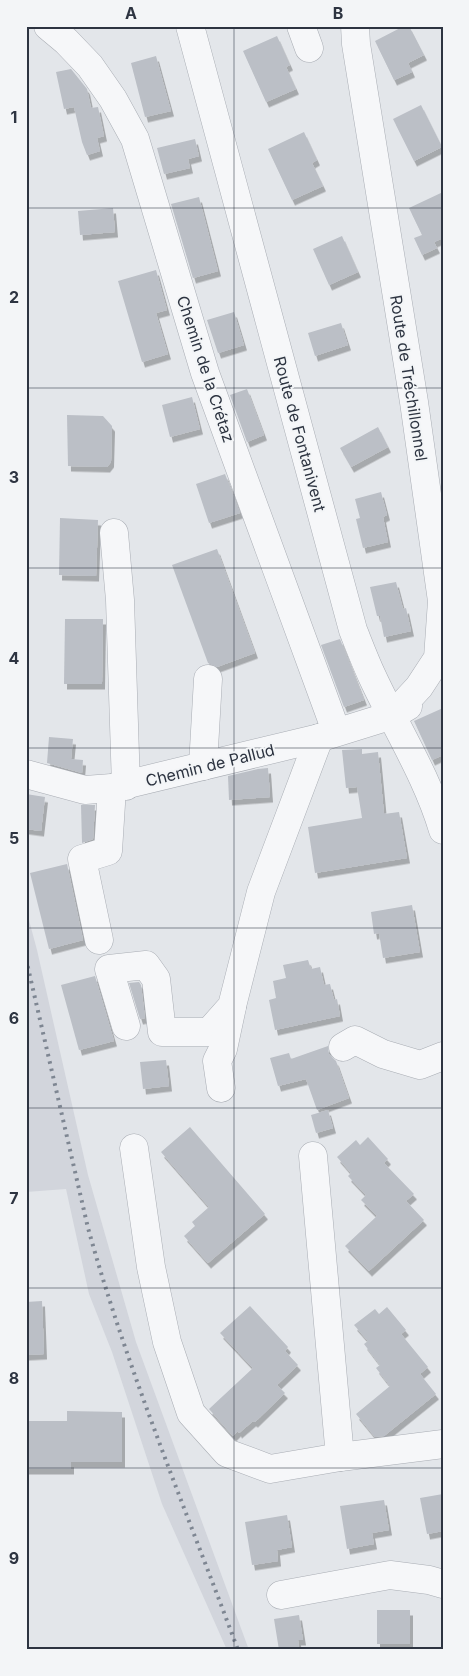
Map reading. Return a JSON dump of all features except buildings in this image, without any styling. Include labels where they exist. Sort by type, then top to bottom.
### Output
[{"type":"street","name":"Chemin de la Crétaz","points":[[48,26],[66,41],[90,66],[113,99],[135,139],[205,373],[328,734]]},
{"type":"street","name":"Route de Fontanivent","points":[[190,26],[353,630],[372,677],[393,715],[436,806],[443,830]]},
{"type":"street","name":"Route de Tréchillonnel","points":[[355,26],[356,44],[414,402],[442,601],[438,658],[419,688],[393,715]]},
{"type":"street","points":[[99,940],[82,859],[108,851],[119,787],[120,600],[114,533]]},
{"type":"street","points":[[204,766],[208,679]]},
{"type":"street","name":"Chemin de Pallud","points":[[26,774],[85,790],[119,787],[328,734],[393,715],[443,685]]},
{"type":"street","points":[[220,1088],[217,1060],[223,1049],[261,892],[328,734]]},
{"type":"street","points":[[126,1026],[109,969],[146,966],[156,979],[162,1032],[209,1032],[232,1006]]},
{"type":"street","points":[[343,1047],[355,1040],[384,1054],[420,1065],[443,1056]]},
{"type":"street","points":[[134,1148],[151,1268],[167,1342],[191,1414],[227,1453],[270,1470],[443,1444]]},
{"type":"street","points":[[312,1156],[340,1458]]},
{"type":"street","points":[[281,1595],[390,1575],[429,1580],[443,1584]]},
{"type":"shaded area","points":[[26,909],[88,1175],[136,1342],[249,1650],[227,1650],[162,1504],[112,1352],[89,1294],[66,1189],[26,1192]]},
{"type":"railway","points":[[26,959],[88,1228],[104,1282],[139,1388],[238,1650]]}]
